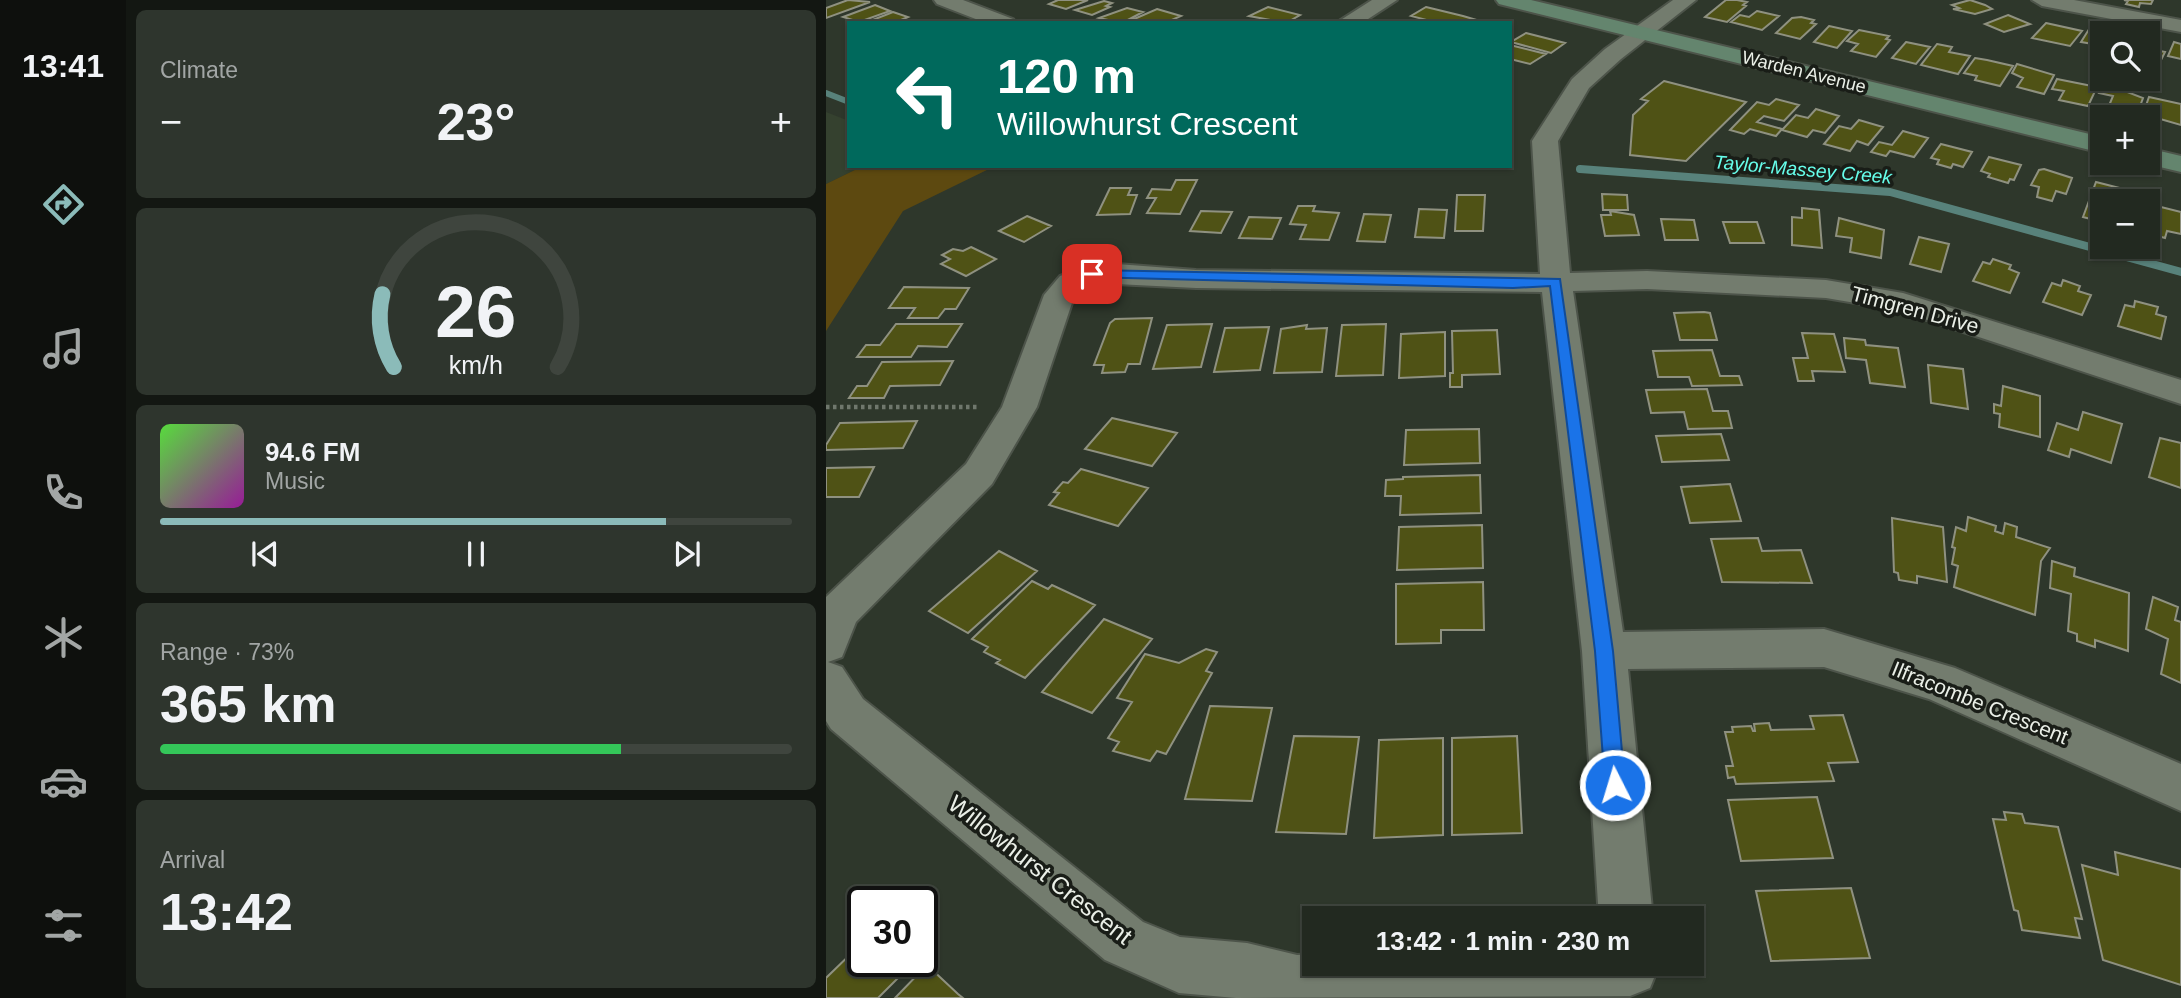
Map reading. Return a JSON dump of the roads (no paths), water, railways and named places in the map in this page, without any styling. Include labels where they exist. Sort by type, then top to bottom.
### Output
[{"type":"main road","name":"Warden Avenue","points":[[1506,0],[2090,142]]},
{"type":"main road","points":[[2160,159],[2181,164]]},
{"type":"street","points":[[944,0],[1001,21]]},
{"type":"street","points":[[1350,21],[1387,0]]},
{"type":"street","points":[[1625,906],[1604,651],[1556,282],[1545,141],[1580,84],[1613,54],[1686,0]]},
{"type":"street","points":[[2042,0],[2181,26]]},
{"type":"street","points":[[826,644],[838,612],[979,474],[1019,407],[1059,295],[1071,282],[1092,274],[1502,284],[1556,282]]},
{"type":"street","name":"Timgren Drive","points":[[1556,282],[1726,282],[1855,292],[1903,302],[2181,392]]},
{"type":"street","name":"Ilfracombe Crescent","points":[[1604,651],[1824,648],[1940,682],[2181,788]]},
{"type":"street","name":"Willowhurst Crescent","points":[[826,681],[847,714],[1124,941],[1153,956],[1180,965],[1247,971],[1297,983],[1408,976]]},
{"type":"waterway","name":"Taylor-Massey Creek","points":[[826,93],[847,101]]},
{"type":"waterway","name":"Taylor-Massey Creek","points":[[1580,169],[1890,192],[2181,272]]}]
